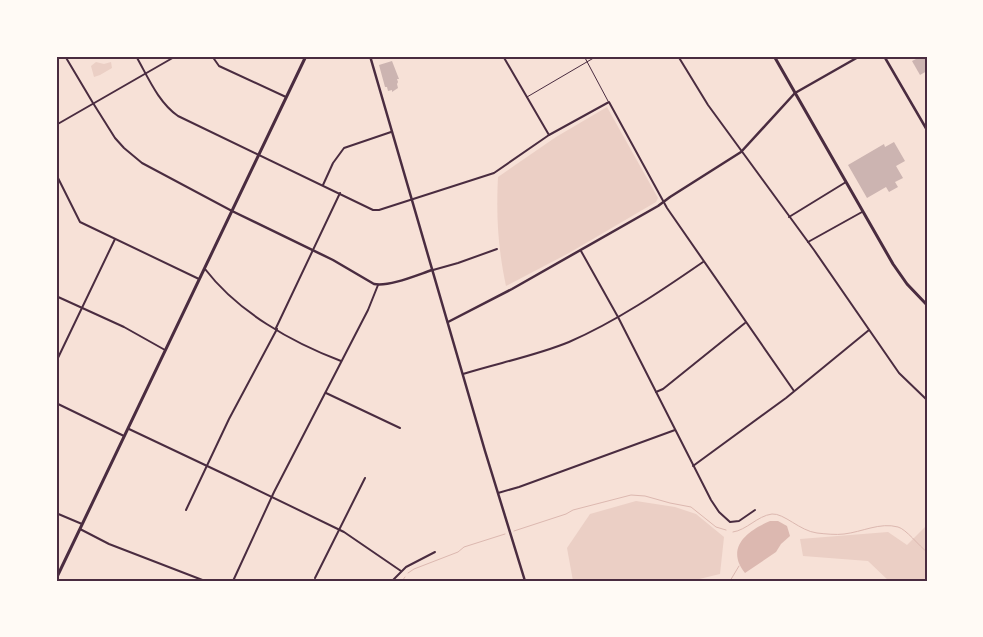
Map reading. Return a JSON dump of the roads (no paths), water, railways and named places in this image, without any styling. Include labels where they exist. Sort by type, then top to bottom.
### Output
[{"type":"main road","points":[[56,579],[306,56]]},
{"type":"main road","points":[[774,56],[892,264],[907,284],[927,305]]},
{"type":"street","points":[[65,56],[115,138],[142,163],[232,212],[334,260],[367,281],[378,285],[458,263],[497,249]]},
{"type":"street","points":[[136,56],[168,109],[178,116],[340,193],[368,209],[374,210],[412,200],[494,173],[549,135],[609,102],[664,202],[745,323],[794,391]]},
{"type":"street","points":[[56,125],[176,56]]},
{"type":"street","points":[[212,56],[219,66],[286,97]]},
{"type":"street","points":[[370,56],[524,581]]},
{"type":"street","points":[[504,56],[549,135]]},
{"type":"street","points":[[678,56],[708,105],[808,242],[899,373],[927,400]]},
{"type":"street","points":[[447,322],[581,251],[664,202],[741,152],[796,93],[860,56]]},
{"type":"street","points":[[884,56],[927,130]]},
{"type":"street","points":[[323,185],[333,164],[344,148],[392,131]]},
{"type":"street","points":[[56,174],[80,222],[200,279]]},
{"type":"street","points":[[789,217],[846,182]]},
{"type":"street","points":[[186,510],[229,419],[277,329],[340,193]]},
{"type":"street","points":[[808,242],[863,211]]},
{"type":"street","points":[[56,362],[115,239]]},
{"type":"street","points":[[581,251],[618,317],[693,466],[719,512],[730,522],[739,520],[755,510]]},
{"type":"street","points":[[463,374],[550,349],[580,337],[618,317],[704,261]]},
{"type":"street","points":[[205,269],[229,296],[277,329],[341,361]]},
{"type":"street","points":[[233,581],[273,497],[368,310],[378,285]]},
{"type":"street","points":[[56,296],[124,327],[165,350]]},
{"type":"street","points":[[656,392],[745,323]]},
{"type":"street","points":[[693,466],[827,366],[869,330]]},
{"type":"street","points":[[326,393],[400,428]]},
{"type":"street","points":[[56,403],[124,436]]},
{"type":"street","points":[[128,429],[340,530],[401,571]]},
{"type":"street","points":[[498,493],[520,487],[675,430]]},
{"type":"street","points":[[315,578],[365,478]]},
{"type":"street","points":[[56,513],[82,524]]},
{"type":"street","points":[[80,529],[109,544],[204,581]]},
{"type":"street","points":[[392,581],[401,571],[435,552]]},
{"type":"lane","points":[[584,56],[609,102]]},
{"type":"lane","points":[[527,97],[597,56]]},
{"type":"waterway","points":[[514,531],[573,510],[631,495],[645,496],[691,507],[716,527],[726,530]]},
{"type":"waterway","points":[[733,532],[743,529],[762,517],[777,514],[811,532],[824,534],[851,533],[878,526],[898,527],[905,531],[927,552]]},
{"type":"waterway","points":[[408,573],[458,552],[464,547],[505,534]]},
{"type":"waterway","points":[[730,581],[739,566]]},
{"type":"waterway","points":[[402,581],[405,577]]}]
